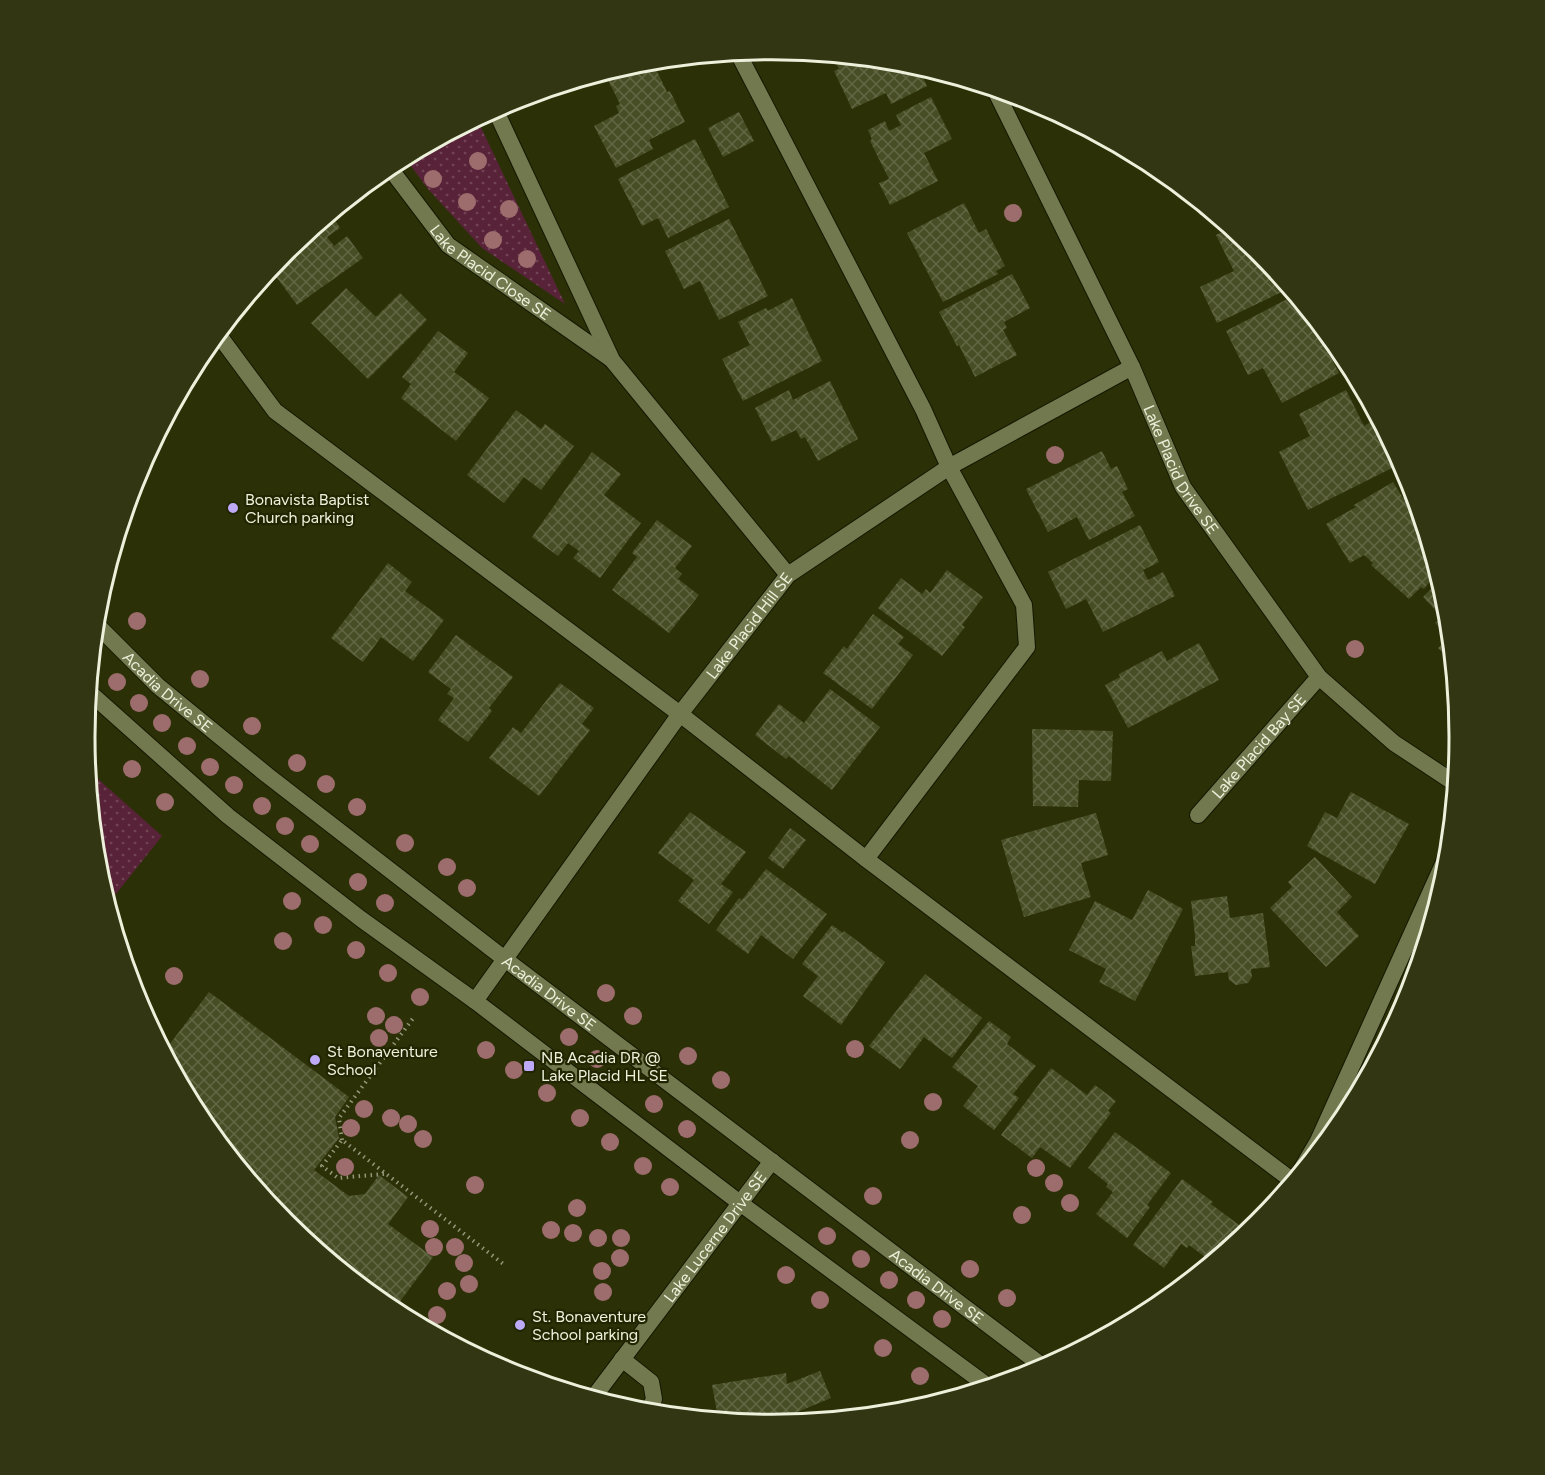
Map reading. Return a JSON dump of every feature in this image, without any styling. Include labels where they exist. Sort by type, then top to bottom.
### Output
[{"type":"street","points":[[742,61],[923,409],[950,467],[1024,605],[1027,647],[866,859]]},
{"type":"street","name":"Lake Placid Drive SE","points":[[1000,100],[1132,367],[1183,487],[1319,677],[1394,743],[1449,779]]},
{"type":"street","name":"Lake Placid Close SE","points":[[499,118],[612,360],[788,575]]},
{"type":"street","name":"Lake Placid Close SE","points":[[395,175],[448,245],[612,360]]},
{"type":"street","points":[[223,341],[275,411],[680,714],[866,859],[1288,1177]]},
{"type":"street","name":"Lake Placid Hill SE","points":[[475,1001],[680,714],[788,575],[950,467],[1132,367]]},
{"type":"street","name":"Acadia Drive SE","points":[[104,632],[158,686],[240,753],[506,960],[1036,1361]]},
{"type":"street","name":"Lake Placid Bay SE","points":[[1198,815],[1319,677]]},
{"type":"street","points":[[96,698],[228,816],[361,919],[475,1001],[982,1382]]},
{"type":"street","points":[[1321,1135],[1433,886]]},
{"type":"street","name":"Lake Lucerne Drive SE","points":[[597,1392],[772,1161]]},
{"type":"street","points":[[622,1359],[651,1382],[654,1399],[652,1404]]},
{"type":"path","points":[[414,1017],[339,1118],[342,1140],[506,1266]]},
{"type":"path","points":[[342,1140],[322,1166],[338,1178],[384,1174]]},
{"type":"shaded area","points":[[481,127],[565,304],[482,248],[428,189],[410,165]]},
{"type":"shaded area","points":[[96,777],[162,836],[114,896],[101,826]]},
{"type":"building","points":[[836,63],[905,73],[923,77],[927,86],[891,104],[886,93],[852,109],[834,71],[839,69]]},
{"type":"building","points":[[657,70],[667,92],[670,91],[685,122],[649,140],[653,149],[616,168],[594,126],[619,113],[616,106],[620,104],[608,80]]},
{"type":"building","points":[[931,97],[952,139],[924,153],[938,181],[890,205],[879,183],[889,179],[870,141],[872,139],[868,130],[885,121],[889,131],[901,125],[896,115]]},
{"type":"building","points":[[739,112],[754,141],[723,157],[708,128]]},
{"type":"building","points":[[695,139],[729,207],[668,238],[658,218],[642,226],[618,179]]},
{"type":"building","points":[[964,203],[979,233],[986,229],[1005,266],[996,271],[998,274],[943,302],[907,233]]},
{"type":"building","points":[[729,219],[768,296],[719,320],[700,281],[684,289],[665,251]]},
{"type":"building","points":[[335,220],[340,228],[327,237],[334,246],[347,236],[363,258],[297,305],[276,277],[293,258]]},
{"type":"building","points":[[1223,232],[1252,258],[1282,292],[1217,323],[1200,287],[1234,271],[1216,235]]},
{"type":"building","points":[[1012,274],[1030,308],[1004,322],[1007,328],[1003,330],[1017,355],[975,377],[939,312]]},
{"type":"building","points":[[346,288],[376,317],[400,293],[427,320],[368,379],[311,323]]},
{"type":"building","points":[[792,298],[822,361],[743,401],[722,359],[750,345],[738,322],[766,308],[768,311]]},
{"type":"building","points":[[1288,299],[1323,344],[1339,373],[1282,403],[1263,368],[1248,375],[1226,331]]},
{"type":"building","points":[[438,331],[468,353],[454,372],[489,398],[456,441],[401,398],[411,384],[402,377]]},
{"type":"building","points":[[830,381],[858,439],[818,461],[805,437],[801,439],[796,430],[772,442],[755,408],[789,390],[793,400]]},
{"type":"building","points":[[1346,390],[1364,426],[1371,422],[1393,467],[1308,510],[1279,452],[1310,436],[1299,414]]},
{"type":"building","points":[[516,410],[541,429],[545,424],[574,446],[541,490],[524,477],[504,503],[467,475]]},
{"type":"building","points":[[1102,451],[1111,469],[1117,466],[1128,489],[1122,492],[1135,516],[1089,540],[1077,517],[1048,532],[1026,489]]},
{"type":"building","points":[[592,452],[621,474],[604,495],[641,523],[600,578],[573,558],[579,551],[568,543],[558,556],[532,537]]},
{"type":"building","points":[[1393,482],[1403,498],[1405,496],[1431,580],[1424,589],[1421,587],[1409,599],[1371,565],[1373,563],[1364,555],[1350,563],[1326,524],[1356,507],[1354,505]]},
{"type":"building","points":[[657,520],[692,546],[675,568],[682,574],[678,579],[699,595],[669,633],[612,590],[637,557],[632,553]]},
{"type":"building","points":[[1140,525],[1159,562],[1143,570],[1148,580],[1163,572],[1175,596],[1103,632],[1086,599],[1066,609],[1048,572]]},
{"type":"building","points":[[388,563],[412,582],[405,591],[444,620],[413,661],[381,637],[363,662],[331,638]]},
{"type":"building","points":[[947,570],[983,597],[962,625],[965,627],[942,656],[878,608],[901,578],[922,594],[926,589],[930,593]]},
{"type":"building","points":[[1433,587],[1438,613],[1423,597]]},
{"type":"building","points":[[873,614],[904,637],[898,644],[913,655],[872,709],[823,673],[844,646],[847,649]]},
{"type":"building","points":[[456,635],[513,677],[489,708],[492,711],[468,742],[438,720],[454,698],[447,694],[451,689],[428,672]]},
{"type":"building","points":[[1199,643],[1219,680],[1128,728],[1105,685],[1120,677],[1119,674],[1162,651],[1167,661]]},
{"type":"building","points":[[1443,643],[1445,655],[1438,648]]},
{"type":"building","points":[[560,683],[594,708],[582,724],[590,730],[539,796],[489,758],[513,727],[521,733]]},
{"type":"building","points":[[830,689],[880,727],[832,790],[789,756],[786,759],[755,735],[779,704],[804,723]]},
{"type":"building","points":[[1032,729],[1113,731],[1111,781],[1079,780],[1078,807],[1033,806]]},
{"type":"building","points":[[1351,792],[1409,824],[1375,884],[1307,846],[1325,812],[1337,818]]},
{"type":"building","points":[[690,812],[746,852],[721,884],[733,892],[709,924],[678,901],[694,880],[658,853]]},
{"type":"building","points":[[1096,813],[1108,855],[1081,863],[1091,897],[1024,917],[1001,840]]},
{"type":"building","points":[[790,828],[806,840],[783,869],[768,858]]},
{"type":"building","points":[[1315,857],[1352,897],[1337,912],[1359,936],[1326,967],[1270,908],[1292,887],[1288,882]]},
{"type":"building","points":[[766,869],[827,914],[793,959],[761,935],[748,954],[716,930],[739,898],[742,900]]},
{"type":"building","points":[[1148,890],[1183,909],[1135,1001],[1099,982],[1106,969],[1069,950],[1095,901],[1132,920]]},
{"type":"building","points":[[1227,896],[1230,918],[1263,913],[1270,967],[1251,969],[1252,977],[1248,983],[1236,985],[1229,980],[1228,972],[1195,976],[1191,946],[1195,946],[1195,935],[1191,901]]},
{"type":"building","points":[[832,925],[843,933],[844,931],[885,962],[841,1025],[803,996],[818,976],[802,964]]},
{"type":"building","points":[[925,974],[982,1018],[952,1058],[924,1037],[900,1069],[869,1046]]},
{"type":"building","points":[[209,992],[349,1097],[335,1117],[339,1138],[314,1170],[349,1196],[365,1194],[379,1175],[408,1197],[388,1224],[433,1257],[399,1303],[326,1247],[293,1217],[263,1184],[209,1114],[169,1045]]},
{"type":"building","points":[[989,1021],[1011,1037],[1007,1044],[1036,1066],[1013,1094],[1019,1098],[994,1130],[963,1106],[978,1086],[952,1067]]},
{"type":"building","points":[[1051,1068],[1087,1095],[1095,1085],[1116,1101],[1108,1111],[1111,1113],[1070,1168],[1040,1147],[1032,1158],[1001,1135]]},
{"type":"building","points":[[1115,1132],[1171,1173],[1147,1205],[1150,1207],[1127,1238],[1096,1214],[1113,1192],[1106,1187],[1108,1184],[1088,1168]]},
{"type":"building","points":[[1182,1179],[1239,1225],[1231,1236],[1206,1258],[1189,1245],[1187,1248],[1181,1244],[1164,1268],[1133,1245]]},
{"type":"building","points":[[820,1371],[831,1398],[795,1413],[797,1414],[716,1413],[712,1385],[786,1373],[787,1384]]},
{"type":"place","name":"Bonavista Baptist Church parking","points":[[233,508]]},
{"type":"place","name":"St Bonaventure School","points":[[315,1060]]},
{"type":"place","name":"NB Acadia DR @ Lake Placid HL SE","points":[[529,1066]]},
{"type":"place","name":"St. Bonaventure School parking","points":[[520,1325]]}]
